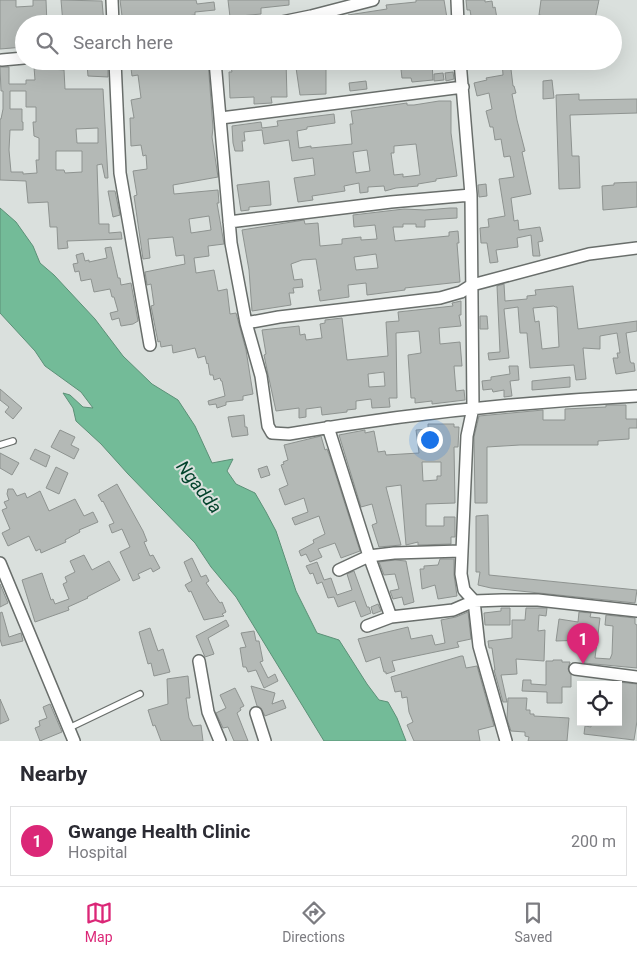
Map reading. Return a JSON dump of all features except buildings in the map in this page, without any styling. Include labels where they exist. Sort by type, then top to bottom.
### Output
[{"type":"street","points":[[112,0],[113,15]]},
{"type":"street","points":[[301,15],[333,5],[373,0]]},
{"type":"street","points":[[457,0],[458,15]]},
{"type":"street","points":[[2,60],[15,59]]},
{"type":"street","points":[[115,70],[120,173],[150,345]]},
{"type":"street","points":[[216,70],[231,243],[246,323],[261,376],[268,426],[272,433],[289,434],[473,408],[637,396]]},
{"type":"street","points":[[461,70],[470,195],[473,408],[467,436],[460,551],[461,574],[464,590],[474,601],[480,646],[506,741]]},
{"type":"street","points":[[221,118],[463,87]]},
{"type":"street","points":[[229,222],[391,202],[470,195]]},
{"type":"street","points":[[246,323],[279,317],[440,298],[461,292],[472,285],[589,254],[637,248]]},
{"type":"street","points":[[328,427],[369,556],[391,617]]},
{"type":"street","points":[[339,570],[369,556],[394,553],[460,551]]},
{"type":"street","points":[[0,563],[74,741]]},
{"type":"street","points":[[367,626],[391,617],[453,610],[474,601],[538,600],[637,611]]},
{"type":"street","points":[[200,660],[208,712],[220,741]]},
{"type":"street","points":[[575,669],[637,677]]},
{"type":"street","points":[[256,713],[266,741]]},
{"type":"lane","points":[[0,445],[13,440]]},
{"type":"lane","points":[[69,728],[140,694]]},
{"type":"water","name":"Ngadda","points":[[0,208],[16,222],[33,246],[40,263],[54,275],[95,319],[123,356],[152,384],[178,400],[195,426],[212,463],[233,459],[227,471],[236,484],[255,493],[266,512],[276,531],[296,591],[317,633],[339,640],[379,700],[388,702],[406,741],[324,741],[236,597],[211,567],[195,543],[101,444],[76,421],[73,408],[63,393],[70,395],[83,407],[93,408],[81,392],[45,366],[35,351],[0,313]]},
{"type":"place","name":"Gwange Health Clinic","points":[[583,664]]}]
